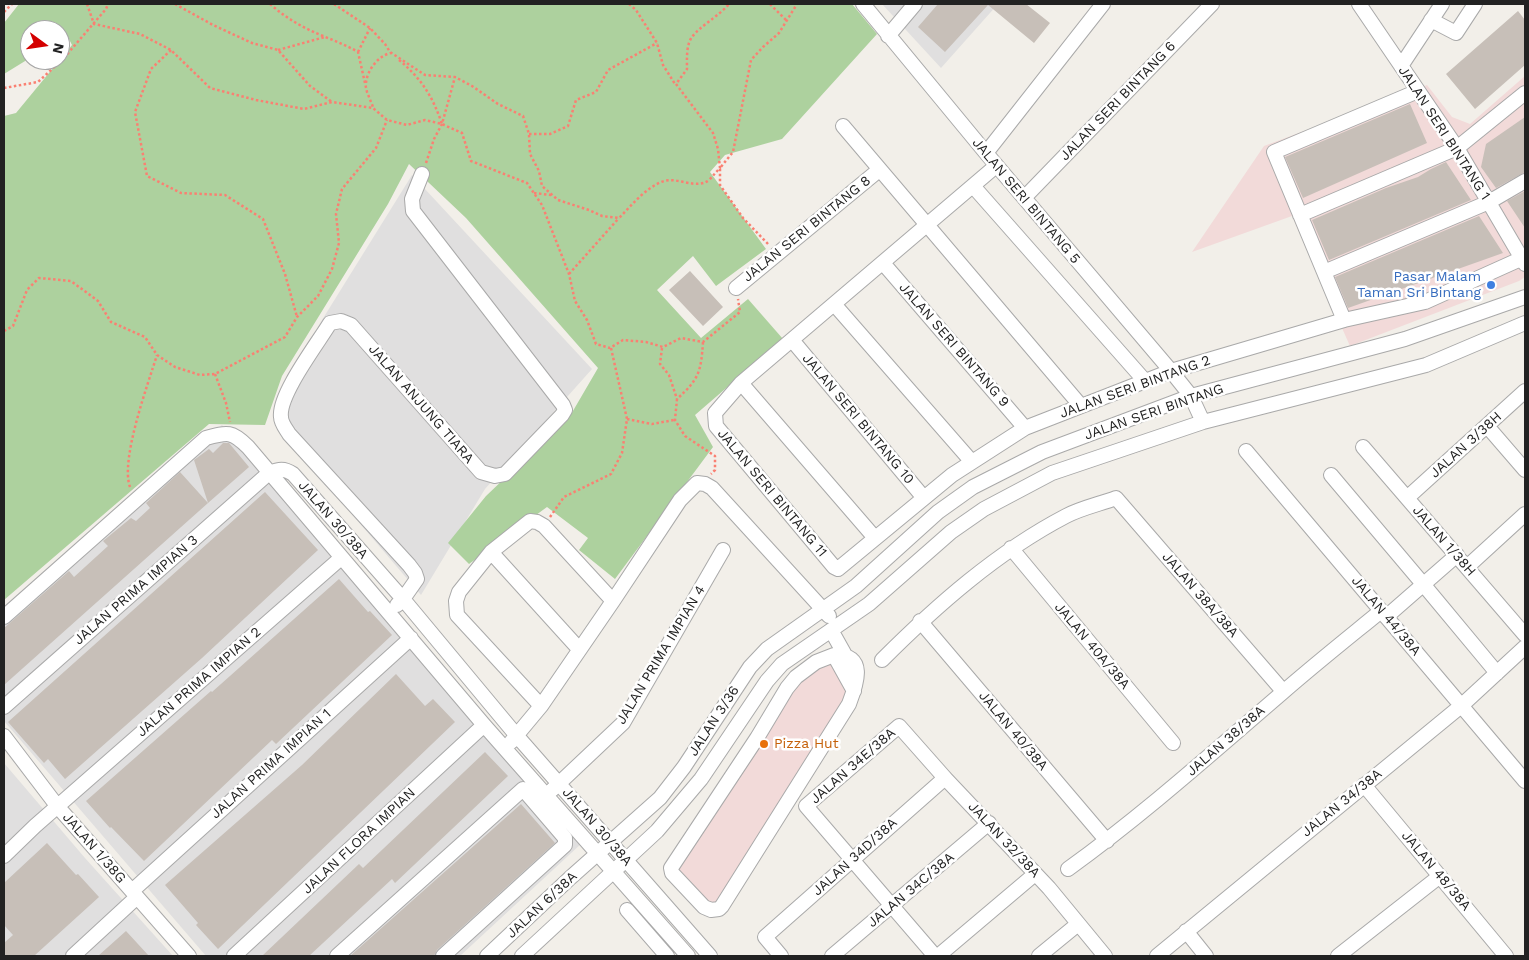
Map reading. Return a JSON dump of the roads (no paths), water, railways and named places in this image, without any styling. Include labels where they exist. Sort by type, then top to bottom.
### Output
[{"type":"street","name":"JALAN SERI BINTANG 5","points":[[863,4],[996,166],[1171,371],[1191,396],[1203,422]]},
{"type":"street","points":[[888,36],[915,4]]},
{"type":"street","points":[[986,153],[1102,4]]},
{"type":"street","name":"JALAN SERI BINTANG 6","points":[[1024,198],[1212,4]]},
{"type":"street","name":"JALAN SERI BINTANG 1","points":[[1359,4],[1457,148],[1524,260]]},
{"type":"street","points":[[1401,66],[1442,4]]},
{"type":"street","points":[[1431,20],[1456,33],[1475,4]]},
{"type":"street","points":[[1344,320],[1274,152],[1418,91]]},
{"type":"street","points":[[1300,215],[1457,148],[1525,93]]},
{"type":"street","name":"JALAN SERI BINTANG 8","points":[[843,126],[1081,406]]},
{"type":"street","points":[[875,538],[741,383],[996,166]]},
{"type":"street","name":"JALAN SERI BINTANG 8","points":[[736,288],[879,170]]},
{"type":"street","name":"JALAN ANJUNG TIARA","points":[[388,613],[403,599],[417,579],[415,573],[410,564],[289,434],[280,417],[282,402],[288,389],[330,323],[341,321],[352,325],[482,472],[495,476],[505,474],[562,415],[564,410],[563,405],[413,211],[412,199],[422,174]]},
{"type":"street","points":[[1324,272],[1489,202],[1525,181]]},
{"type":"street","points":[[973,186],[1145,381]]},
{"type":"street","name":"JALAN SERI BINTANG 2","points":[[838,569],[952,474],[1026,428],[1171,371],[1344,320],[1425,302],[1524,260]]},
{"type":"street","name":"JALAN SERI BINTANG 9","points":[[883,263],[1026,428]]},
{"type":"street","name":"JALAN SERI BINTANG","points":[[825,609],[856,586],[938,512],[973,487],[1042,452],[1191,396],[1405,339],[1525,297]]},
{"type":"street","points":[[834,304],[972,462]]},
{"type":"street","name":"JALAN SERI BINTANG","points":[[834,628],[868,604],[951,532],[984,509],[1052,473],[1203,422],[1426,365],[1525,323]]},
{"type":"street","name":"JALAN SERI BINTANG 10","points":[[792,340],[924,498]]},
{"type":"street","name":"JALAN SERI BINTANG 11","points":[[741,383],[715,413],[716,426],[834,567],[838,569]]},
{"type":"street","name":"JALAN 3/38H","points":[[1407,498],[1525,391]]},
{"type":"street","points":[[1487,426],[1525,470]]},
{"type":"street","points":[[4,617],[206,438],[225,433],[233,434],[248,447],[269,473]]},
{"type":"street","name":"JALAN 1/38H","points":[[1363,447],[1525,635]]},
{"type":"street","name":"JALAN 44/38A","points":[[1246,452],[1525,781]]},
{"type":"street","name":"JALAN 30/38A","points":[[688,956],[534,779],[484,725],[269,473],[278,469],[287,470],[293,474],[403,599],[517,736],[710,956]]},
{"type":"street","name":"JALAN PRIMA IMPIAN 3","points":[[4,708],[269,473]]},
{"type":"street","points":[[1331,475],[1496,673]]},
{"type":"street","points":[[505,747],[517,736],[541,706],[680,500],[701,484],[712,488],[825,609],[834,628],[839,655]]},
{"type":"street","name":"JALAN 38A/38A","points":[[1011,548],[1067,515],[1116,498],[1283,691]]},
{"type":"street","points":[[1467,567],[1525,514]]},
{"type":"street","points":[[541,706],[457,616],[456,601],[459,592],[490,552],[530,521],[540,524],[613,601]]},
{"type":"street","points":[[882,660],[920,621],[1011,548]]},
{"type":"street","name":"JALAN 40A/38A","points":[[1011,548],[1173,743]]},
{"type":"street","name":"JALAN PRIMA IMPIAN 4","points":[[547,795],[623,723],[723,550]]},
{"type":"street","points":[[490,552],[580,649]]},
{"type":"street","name":"JALAN 38/38A","points":[[1068,869],[1106,841],[1197,767],[1283,691],[1423,584],[1457,555]]},
{"type":"street","name":"JALAN PRIMA IMPIAN 2","points":[[4,856],[341,558]]},
{"type":"street","name":"JALAN 3/36","points":[[598,854],[660,798],[684,767],[750,666],[767,649],[825,609]]},
{"type":"street","name":"JALAN 40/38A","points":[[920,621],[1106,841]]},
{"type":"street","name":"JALAN 3/36","points":[[626,860],[656,831],[701,779],[767,681],[782,664],[834,628]]},
{"type":"street","name":"JALAN PRIMA IMPIAN 1","points":[[72,956],[134,894],[411,638]]},
{"type":"street","name":"JALAN 34/38A","points":[[1157,956],[1461,706],[1525,647]]},
{"type":"street","points":[[839,655],[852,660],[857,671],[857,682],[849,704],[722,906],[719,909],[711,910],[704,907],[672,873],[671,868],[757,738],[787,688],[796,677],[816,662],[839,655]]},
{"type":"street","points":[[782,664],[793,672],[796,677]]},
{"type":"street","points":[[720,712],[737,724]]},
{"type":"street","name":"JALAN FLORA IMPIAN","points":[[234,956],[484,725]]},
{"type":"street","points":[[712,725],[729,737]]},
{"type":"street","name":"JALAN 32/38A","points":[[899,726],[945,778],[1036,874],[1105,956]]},
{"type":"street","name":"JALAN 34E/38A","points":[[853,859],[806,806],[899,726]]},
{"type":"street","name":"JALAN 1/38G","points":[[4,736],[58,807],[189,956]]},
{"type":"street","name":"JALAN 34D/38A","points":[[781,956],[765,937],[945,778]]},
{"type":"street","points":[[337,956],[534,779]]},
{"type":"street","name":"JALAN 48/38A","points":[[1364,785],[1506,956]]},
{"type":"street","points":[[443,956],[565,845],[565,838],[523,789]]},
{"type":"street","name":"JALAN 34C/38A","points":[[832,956],[989,824]]},
{"type":"street","name":"JALAN 6/38A","points":[[487,956],[598,854]]},
{"type":"street","points":[[853,859],[936,956],[1036,874]]},
{"type":"street","name":"JALAN 6/38A","points":[[522,956],[626,860]]},
{"type":"street","points":[[1338,956],[1440,876]]},
{"type":"street","points":[[627,910],[667,956]]},
{"type":"street","points":[[1039,956],[1078,924]]},
{"type":"street","points":[[1186,931],[1206,956]]},
{"type":"place","name":"Pasar Malam Taman Sri Bintang","points":[[1491,285]]},
{"type":"place","name":"Pizza Hut","points":[[764,744]]}]
